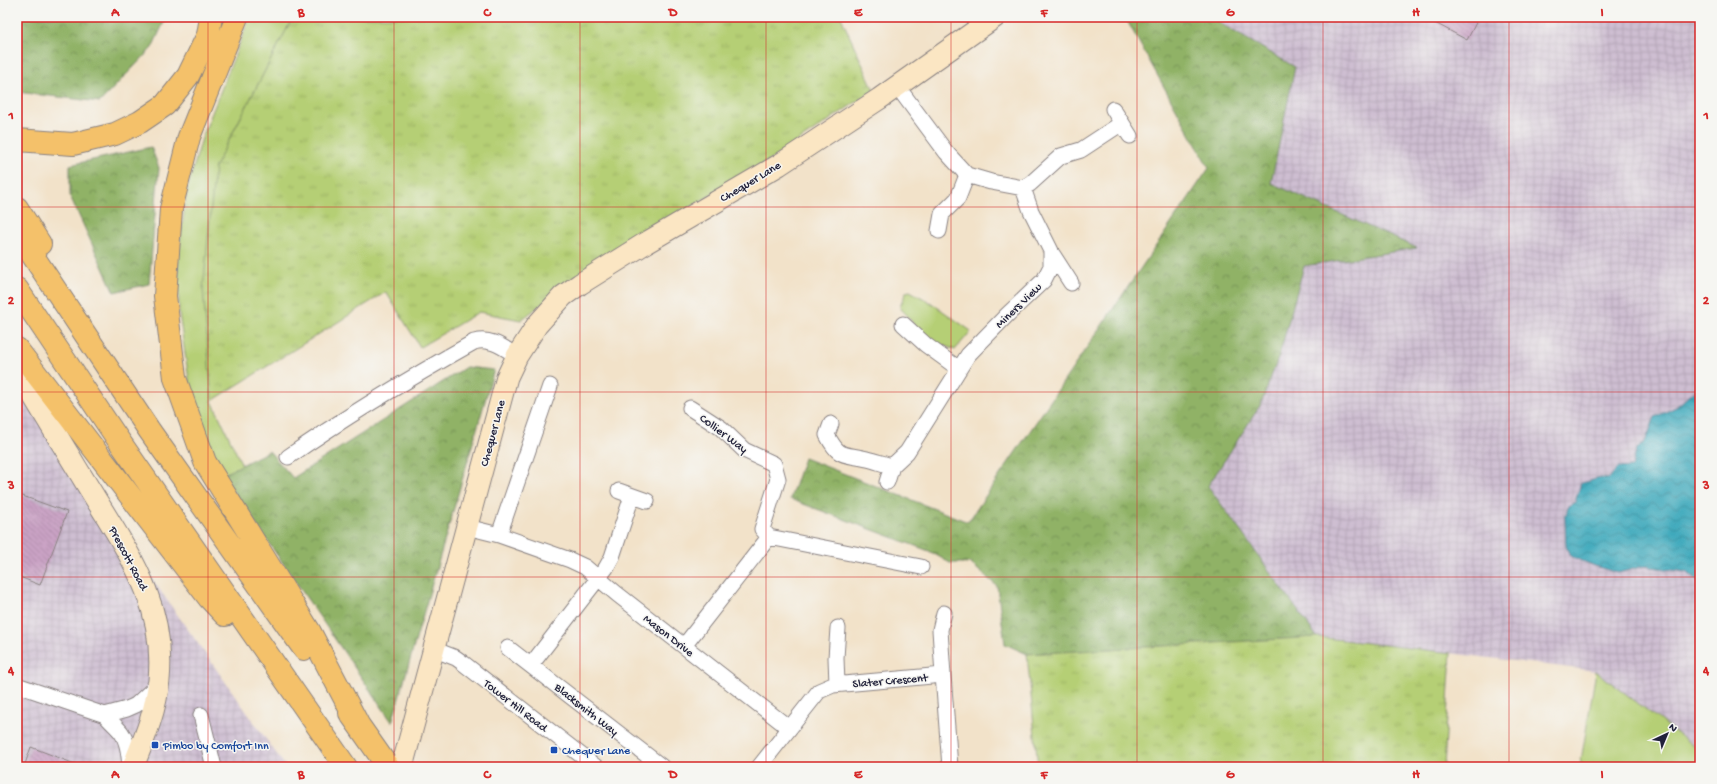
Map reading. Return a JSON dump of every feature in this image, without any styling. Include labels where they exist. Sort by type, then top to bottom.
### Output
[{"type":"highway","points":[[17,140],[73,144],[115,134],[140,122],[165,105],[188,76],[208,35],[211,17]]},
{"type":"highway","points":[[237,17],[189,137],[171,209],[165,296],[175,378],[205,462],[310,632],[358,724]]},
{"type":"highway","points":[[17,208],[47,254],[89,339]]},
{"type":"highway","points":[[17,232],[149,430],[388,767]]},
{"type":"highway","points":[[17,289],[115,435],[346,767]]},
{"type":"highway","points":[[17,349],[209,598],[271,661]]},
{"type":"street","name":"Chequer Lane","points":[[402,767],[507,377],[517,356],[536,325],[563,296],[592,275],[779,164],[897,86],[995,17]]},
{"type":"street","points":[[897,86],[946,152],[967,175],[991,182],[1023,188],[1030,184],[1060,156],[1081,150],[1122,123]]},
{"type":"street","points":[[1113,109],[1130,136]]},
{"type":"street","points":[[939,231],[942,214],[958,198],[967,175]]},
{"type":"street","points":[[1023,188],[1051,251],[1071,283]]},
{"type":"street","name":"Miners View","points":[[892,466],[907,452],[968,355],[1044,280],[1051,266],[1051,251]]},
{"type":"street","points":[[903,324],[926,345],[959,369]]},
{"type":"street","points":[[288,457],[372,401],[474,342],[486,341],[497,344],[517,356]]},
{"type":"street","name":"Prescott Road","points":[[17,368],[139,572],[154,611],[158,634],[159,680],[157,695],[147,730],[133,767]]},
{"type":"street","points":[[499,535],[550,386]]},
{"type":"street","name":"Collier Way","points":[[690,408],[720,428],[744,450],[774,464],[778,479],[762,529],[769,537]]},
{"type":"street","points":[[831,424],[827,435],[836,450],[843,455],[867,459],[892,466],[887,482]]},
{"type":"street","points":[[531,665],[598,578],[612,556],[625,494],[647,501]]},
{"type":"street","name":"Mason Drive","points":[[467,527],[499,535],[570,560],[585,567],[789,728]]},
{"type":"street","points":[[684,646],[769,537],[920,567]]},
{"type":"street","name":"Slater Crescent","points":[[944,613],[940,630],[950,767]]},
{"type":"street","name":"Slater Crescent","points":[[838,628],[836,658],[838,684]]},
{"type":"street","name":"Blacksmith Way","points":[[508,648],[662,767]]},
{"type":"street","name":"Tower Hill Road","points":[[433,649],[456,658],[463,663],[596,767]]},
{"type":"street","name":"Slater Crescent","points":[[789,728],[819,691],[833,685],[943,675]]},
{"type":"street","points":[[105,715],[136,705],[151,691],[159,680]]},
{"type":"street","points":[[17,685],[105,715],[122,734],[126,741],[130,767]]},
{"type":"street","points":[[201,715],[214,767]]},
{"type":"street","points":[[759,767],[789,728]]},
{"type":"shaded area","points":[[1214,17],[1700,17],[1700,751],[1596,671],[1317,637],[1208,486],[1261,404],[1304,266],[1416,248],[1271,183],[1295,67],[1221,24]]},
{"type":"shaded area","points":[[17,390],[286,767],[17,767]]},
{"type":"green space","points":[[17,17],[164,17],[165,20],[152,48],[100,102],[17,92]]},
{"type":"green space","points":[[250,17],[293,17],[215,167],[212,401],[242,465],[222,475],[191,393],[179,314],[178,259],[187,190],[202,138]]},
{"type":"green space","points":[[293,17],[841,17],[874,90],[773,158],[586,270],[521,320],[479,312],[420,347],[386,292],[212,401],[203,289],[215,167]]},
{"type":"green space","points":[[1125,17],[1214,17],[1221,24],[1295,67],[1271,183],[1417,248],[1304,266],[1279,356],[1261,404],[1208,486],[1317,637],[1027,654],[1005,644],[997,586],[970,563],[950,563],[929,551],[790,499],[804,458],[968,522],[1209,168]]},
{"type":"green space","points":[[151,147],[159,168],[149,284],[114,292],[70,196],[70,165]]},
{"type":"green space","points":[[910,291],[930,302],[971,331],[955,350],[940,344],[936,346],[914,325],[902,310],[900,307],[906,292]]},
{"type":"green space","points":[[466,367],[494,370],[392,722],[222,475],[269,451],[293,478]]},
{"type":"green space","points":[[1317,637],[1451,653],[1444,767],[1038,767],[1027,654]]},
{"type":"green space","points":[[1596,671],[1700,751],[1700,767],[1580,767]]},
{"type":"water","points":[[1700,386],[1700,583],[1687,572],[1644,566],[1618,573],[1570,556],[1566,546],[1565,519],[1568,506],[1575,502],[1581,483],[1601,478],[1608,479],[1618,468],[1632,467],[1636,450],[1645,442],[1655,417],[1676,407]]},
{"type":"building","points":[[1424,17],[1479,17],[1467,40]]},
{"type":"building","points":[[17,494],[67,512],[40,585],[17,576]]},
{"type":"building","points":[[31,747],[80,766],[80,767],[24,767]]},
{"type":"place","name":"Pimbo by Comfort Inn","points":[[155,745]]},
{"type":"place","name":"Chequer Lane","points":[[554,750]]}]
